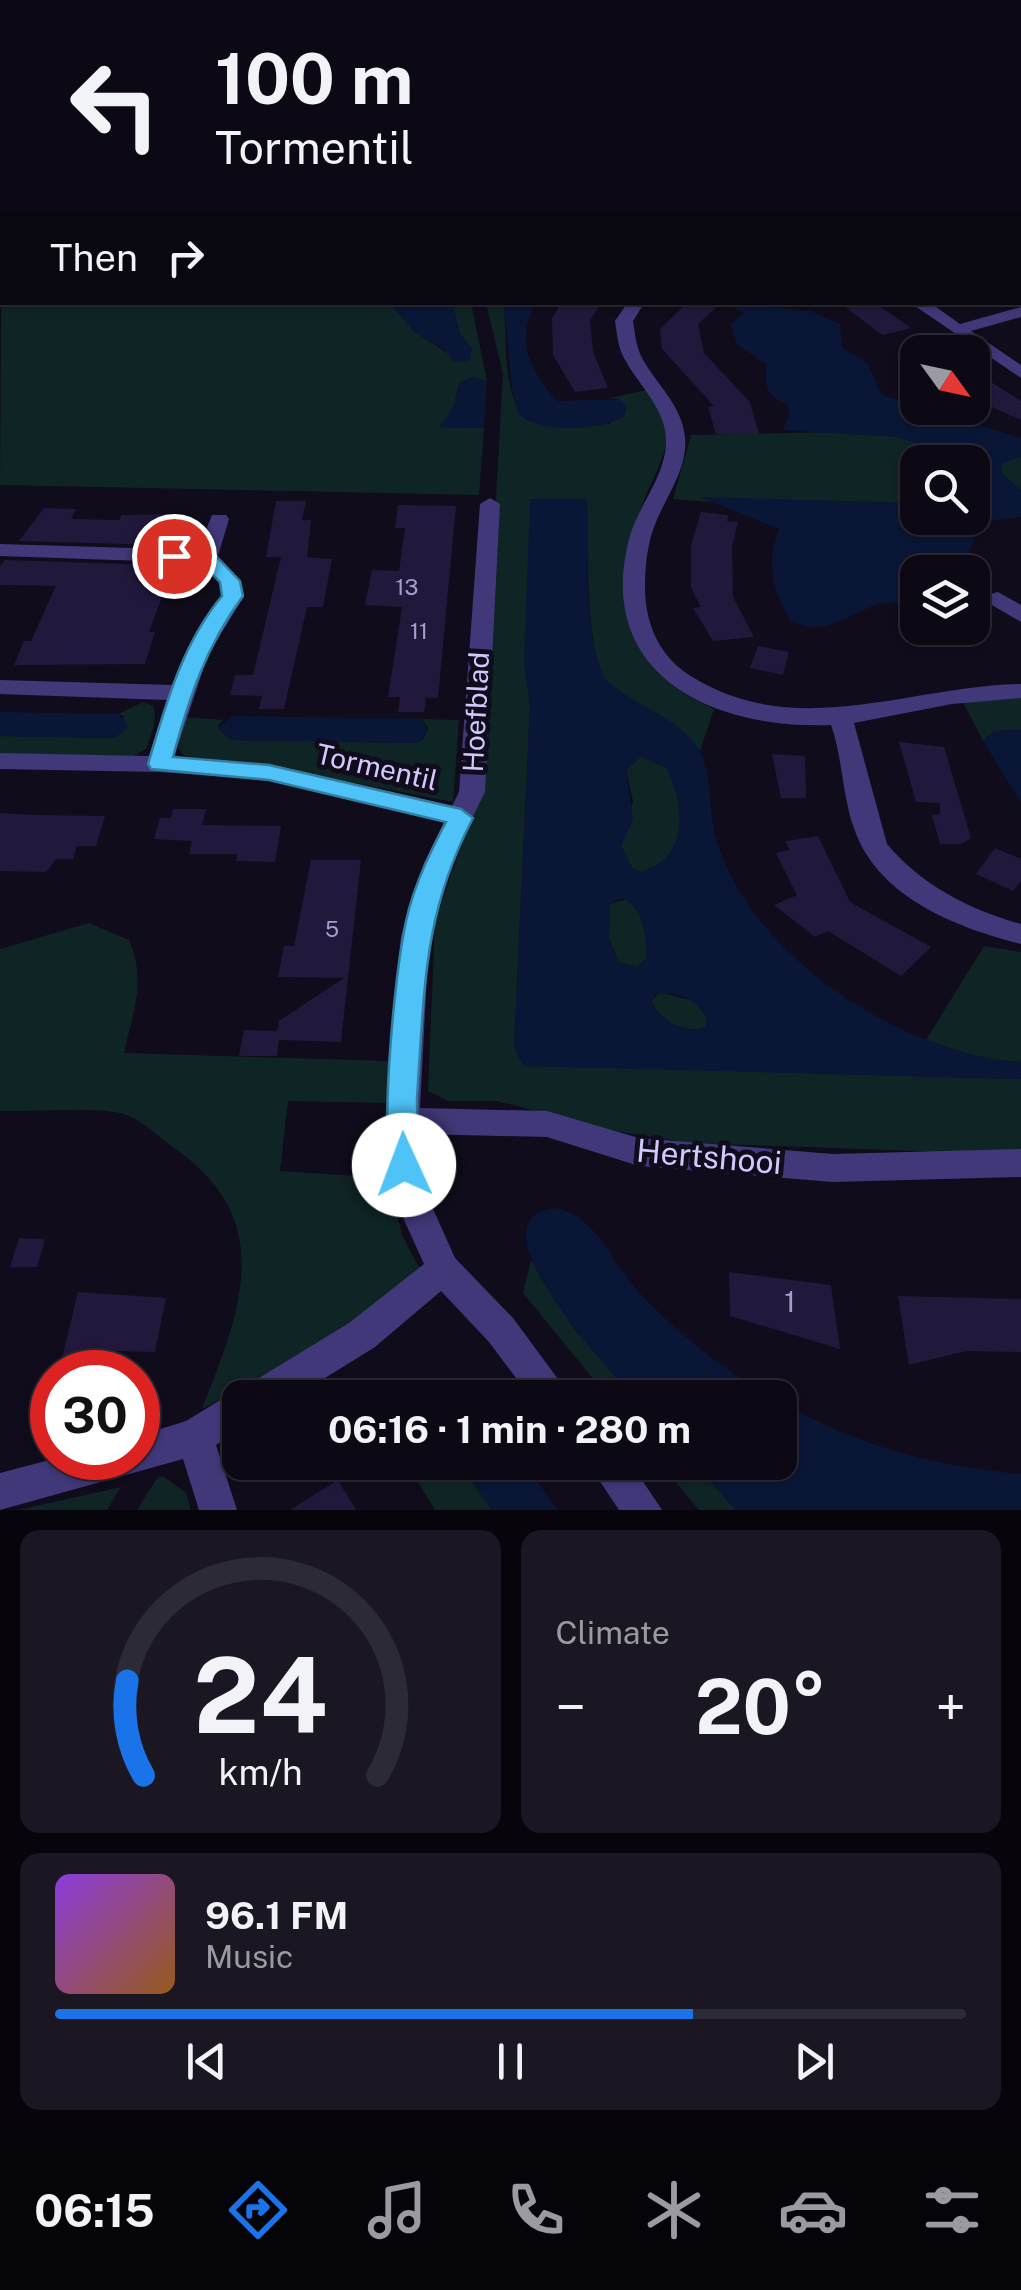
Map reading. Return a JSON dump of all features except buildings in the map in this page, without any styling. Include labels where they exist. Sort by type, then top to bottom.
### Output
[{"type":"street","points":[[635,305],[624,322],[630,354],[676,432],[673,455],[640,536],[634,596],[642,642],[662,668],[692,690],[771,714],[840,716],[945,694],[1021,691]]},
{"type":"street","points":[[921,305],[1021,373]]},
{"type":"street","points":[[956,330],[1021,312]]},
{"type":"street","name":"Hoefblad","points":[[490,504],[472,792],[437,863],[416,936],[402,1154],[412,1200],[442,1269],[501,1330],[540,1380]]},
{"type":"street","points":[[206,557],[218,520]]},
{"type":"street","points":[[0,550],[206,557],[230,581],[232,596],[210,624],[180,693],[160,764]]},
{"type":"street","points":[[998,599],[1021,615]]},
{"type":"street","points":[[0,688],[180,693]]},
{"type":"street","points":[[840,716],[850,740],[868,834],[895,870],[958,914],[1021,934]]},
{"type":"street","name":"Tormentil","points":[[0,761],[160,764],[269,772],[461,818]]},
{"type":"street","name":"Hertshooi","points":[[402,1121],[547,1124],[639,1152],[833,1168],[1021,1163]]},
{"type":"street","points":[[289,1380],[362,1335],[442,1269]]},
{"type":"street","points":[[160,1447],[195,1437],[222,1420]]},
{"type":"street","points":[[195,1437],[218,1510]]},
{"type":"street","points":[[0,1492],[44,1480]]},
{"type":"street","points":[[620,1480],[643,1510]]},
{"type":"green space","points":[[1,305],[392,305],[414,331],[452,356],[472,349],[460,334],[453,305],[471,305],[487,381],[480,379],[458,387],[454,406],[441,427],[484,428],[479,495],[0,485]]},
{"type":"green space","points":[[486,305],[504,305],[510,383],[520,412],[529,421],[610,424],[619,399],[609,398],[647,390],[664,423],[666,445],[633,537],[626,598],[631,625],[641,650],[658,672],[682,692],[714,709],[700,751],[607,682],[600,669],[591,623],[587,500],[524,662],[530,706],[514,1047],[523,1065],[1021,1079],[1021,1149],[976,1153],[690,1143],[616,1131],[497,1101],[448,1101],[428,1091],[435,922],[479,795],[503,374]]},
{"type":"green space","points":[[840,432],[1021,446],[1021,508],[990,479],[990,445],[900,445],[900,518],[673,499],[691,435]]},
{"type":"green space","points":[[1021,697],[1021,730],[994,731],[983,741],[962,700]]},
{"type":"green space","points":[[143,702],[153,706],[152,733],[146,749],[127,759],[0,757],[0,736],[115,738],[124,716],[119,714]]},
{"type":"green space","points":[[186,717],[223,720],[218,726],[231,740],[417,743],[428,727],[421,719],[459,720],[453,802],[273,767],[184,756],[178,748]]},
{"type":"green space","points":[[641,756],[666,768],[680,813],[676,843],[657,865],[641,872],[632,868],[621,846],[633,801],[626,770]]},
{"type":"green space","points":[[627,899],[641,918],[645,934],[647,958],[637,967],[618,962],[609,938],[610,904]]},
{"type":"green space","points":[[89,923],[129,940],[138,983],[124,1053],[392,1061],[387,1103],[288,1101],[280,1171],[388,1178],[402,1235],[425,1278],[258,1380],[222,1380],[222,1399],[202,1409],[238,1302],[242,1268],[239,1236],[228,1205],[207,1176],[129,1116],[97,1110],[0,1111],[0,949]]},
{"type":"green space","points":[[984,946],[1021,952],[1021,1062],[982,1059],[926,1040]]},
{"type":"green space","points":[[659,992],[694,1001],[707,1017],[706,1027],[682,1028],[668,1020],[651,1002]]},
{"type":"green space","points":[[531,1260],[576,1331],[619,1380],[594,1380],[523,1293]]},
{"type":"green space","points":[[160,1477],[186,1493],[191,1510],[137,1510]]},
{"type":"green space","points":[[416,1480],[471,1480],[492,1510],[435,1510]]},
{"type":"green space","points":[[674,1480],[709,1480],[736,1510],[699,1510]]},
{"type":"green space","points":[[121,1487],[107,1510],[18,1510]]},
{"type":"water","points":[[392,305],[453,305],[460,334],[472,349],[470,361],[454,362],[445,350],[414,331]]},
{"type":"water","points":[[504,305],[535,305],[526,329],[528,355],[557,401],[619,399],[627,407],[624,417],[600,425],[543,425],[519,415],[512,388]]},
{"type":"water","points":[[728,305],[811,311],[840,324],[842,347],[868,364],[882,395],[900,401],[900,425],[979,425],[1021,438],[1021,457],[1002,464],[1002,473],[1021,490],[1021,517],[990,521],[990,445],[924,445],[896,437],[783,430],[790,413],[787,405],[768,389],[766,364],[736,344],[731,324],[744,313]]},
{"type":"water","points":[[473,377],[487,381],[484,428],[439,427],[454,406],[460,382]]},
{"type":"water","points":[[700,497],[900,503],[900,535],[977,535],[967,555],[900,555],[900,602],[876,605],[813,627],[790,620],[779,597],[772,565],[779,529]]},
{"type":"water","points":[[530,499],[587,499],[588,597],[595,651],[602,671],[621,692],[673,723],[694,742],[707,774],[717,842],[736,885],[764,925],[798,961],[883,1020],[929,1041],[976,1055],[1021,1062],[1021,1079],[523,1066],[514,1047],[530,706],[524,662]],"holes":[[[641,756],[666,768],[680,813],[679,829],[668,855],[641,872],[632,868],[621,846],[633,819],[626,770]],[[621,898],[639,914],[647,958],[637,967],[618,962],[609,938],[610,904]],[[655,994],[685,997],[707,1017],[706,1027],[690,1029],[675,1025],[651,1002]]]},
{"type":"water","points":[[0,712],[119,714],[129,726],[115,738],[0,736]]},
{"type":"water","points":[[232,716],[421,719],[428,732],[417,743],[231,740],[218,729]]},
{"type":"water","points":[[1021,730],[1021,803],[983,741],[994,731]]},
{"type":"water","points":[[557,1208],[583,1221],[637,1290],[668,1321],[743,1380],[619,1380],[575,1328],[534,1265],[526,1238],[532,1218]]},
{"type":"water","points":[[797,1411],[896,1452],[956,1466],[1021,1474],[1021,1510],[736,1510],[709,1480],[797,1480]]},
{"type":"water","points":[[471,1480],[536,1480],[558,1510],[492,1510]]},
{"type":"route","points":[[174,556],[206,557],[230,581],[232,596],[210,624],[180,693],[160,764],[269,772],[461,818],[437,863],[416,936],[402,1121],[404,1165]]}]
